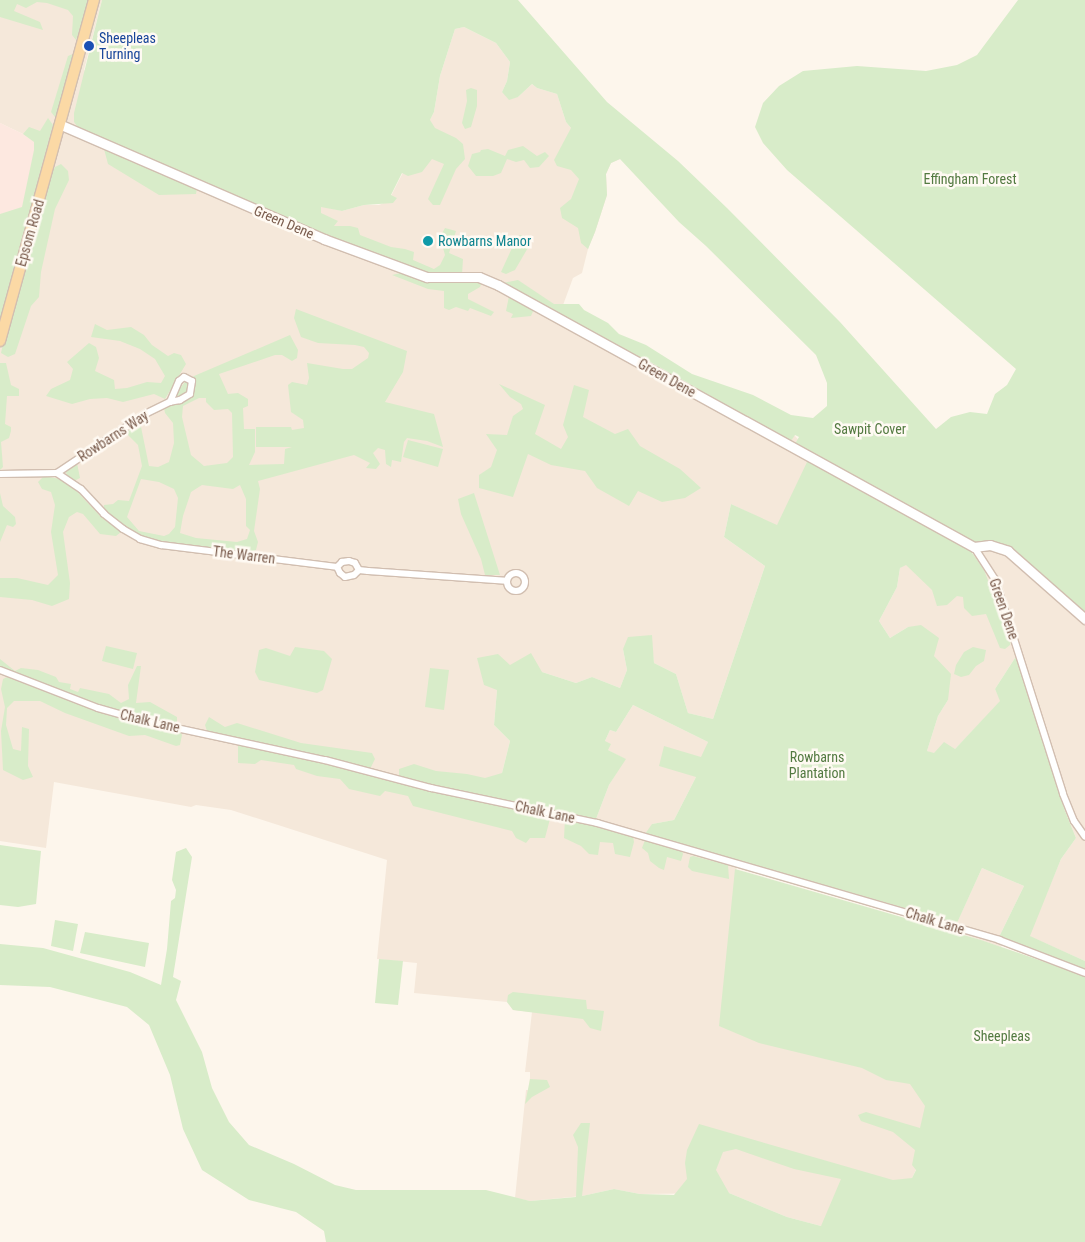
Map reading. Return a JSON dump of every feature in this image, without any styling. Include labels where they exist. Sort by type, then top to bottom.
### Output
[{"type":"main road","name":"Epsom Road","points":[[0,341],[94,0]]},
{"type":"street","name":"Green Dene","points":[[61,125],[324,239],[427,277],[468,276],[479,277],[492,282],[974,547],[995,579],[1063,794],[1074,821],[1085,837]]},
{"type":"street","name":"Rowbarns Way","points":[[57,473],[148,413],[170,402]]},
{"type":"street","points":[[0,474],[57,473]]},
{"type":"street","name":"The Warren","points":[[57,473],[81,489],[104,514],[140,539],[177,548],[337,567],[342,562],[349,561],[355,564],[359,570],[506,581]]},
{"type":"street","points":[[974,547],[990,545],[1008,551],[1085,619]]},
{"type":"street","points":[[337,567],[345,577],[354,575],[359,570]]},
{"type":"street","name":"Chalk Lane","points":[[0,670],[98,708],[144,721],[322,759],[431,788],[597,823],[975,933],[1085,973]]},
{"type":"shaded area","points":[[0,0],[102,0],[84,70],[321,213],[321,206],[342,211],[364,205],[379,205],[396,198],[391,196],[434,112],[440,76],[455,29],[464,27],[496,43],[510,62],[507,81],[502,92],[518,97],[532,84],[537,88],[557,94],[566,122],[571,128],[620,159],[611,163],[606,174],[607,195],[588,249],[582,273],[573,278],[559,316],[791,441],[794,435],[811,453],[800,481],[777,526],[731,504],[724,537],[765,566],[713,719],[688,713],[676,674],[654,663],[651,635],[623,649],[627,670],[620,688],[592,677],[576,683],[542,672],[497,690],[494,725],[510,741],[502,773],[484,795],[596,819],[609,785],[625,759],[608,750],[605,741],[610,730],[616,732],[633,705],[708,742],[696,777],[674,820],[652,824],[707,854],[738,860],[733,894],[923,1067],[929,1141],[908,1187],[821,1226],[787,1217],[729,1193],[640,1194],[614,1189],[582,1196],[530,1201],[515,1198],[526,1090],[529,1090],[530,1072],[525,1072],[532,1012],[513,1010],[507,1002],[414,993],[417,963],[377,959],[387,860],[231,810],[196,805],[191,807],[54,782],[46,848],[0,841],[0,322],[46,150],[23,134],[0,123]]},
{"type":"shaded area","points":[[0,123],[23,134],[46,150],[0,322]]},
{"type":"shaded area","points":[[979,544],[1000,545],[1085,615],[1085,961],[1029,936],[1061,859],[1076,838],[1065,811],[1019,660],[1015,658],[995,689],[1001,701],[955,749],[934,754],[927,751],[938,716],[948,700],[934,656],[908,627],[890,638],[879,621],[897,587],[900,568],[917,556],[973,555]]},
{"type":"shaded area","points":[[982,868],[1024,886],[999,937],[1004,940],[1001,947],[953,931]]},
{"type":"green space","points":[[0,0],[91,0],[76,40],[72,35],[73,16],[68,10],[47,3],[37,2],[26,8],[17,4],[14,11],[40,22],[43,30],[0,17]]},
{"type":"green space","points":[[102,0],[518,0],[607,102],[678,161],[727,208],[840,322],[936,429],[951,417],[970,412],[987,414],[995,394],[1007,385],[1016,369],[787,170],[763,143],[755,127],[763,103],[779,86],[803,71],[857,66],[926,71],[957,65],[977,55],[1018,0],[1085,0],[1085,615],[1012,551],[969,542],[795,444],[799,437],[795,435],[791,441],[502,285],[503,283],[518,280],[554,304],[579,304],[584,310],[608,323],[619,334],[646,345],[692,374],[753,395],[791,415],[813,418],[827,406],[827,383],[816,355],[706,246],[679,222],[620,159],[611,163],[606,174],[607,195],[588,249],[581,243],[578,228],[562,218],[560,208],[571,199],[579,179],[571,170],[557,166],[554,160],[571,128],[566,122],[557,94],[537,88],[532,84],[518,97],[509,100],[502,92],[507,81],[510,62],[496,43],[464,27],[455,29],[440,76],[434,112],[430,120],[435,128],[456,138],[463,144],[465,159],[456,169],[440,205],[433,205],[428,199],[444,164],[432,159],[422,172],[408,176],[402,173],[391,195],[397,198],[393,203],[364,205],[342,211],[321,207],[321,213],[338,221],[334,226],[358,228],[360,235],[391,247],[414,252],[413,260],[434,269],[440,265],[445,255],[440,237],[445,228],[456,231],[449,253],[463,259],[462,275],[427,274],[296,224],[79,129],[74,122],[74,113]]},
{"type":"green space","points":[[73,54],[55,117],[51,112],[68,56]]},
{"type":"green space","points":[[471,88],[477,90],[477,106],[471,127],[465,129],[462,123],[467,101],[466,90]]},
{"type":"green space","points":[[48,118],[53,125],[0,322],[0,214],[22,207],[34,150],[34,142],[23,134],[29,127],[40,131]]},
{"type":"green space","points":[[523,146],[537,156],[545,152],[549,156],[539,167],[530,168],[524,160],[516,162],[507,159],[501,173],[493,176],[476,176],[468,166],[472,154],[481,150],[488,149],[505,156],[508,150]]},
{"type":"green space","points":[[104,149],[197,188],[196,194],[159,195],[108,164]]},
{"type":"green space","points":[[61,164],[68,171],[69,180],[55,209],[41,272],[39,297],[31,306],[15,354],[8,357],[1,353],[8,322],[49,179],[55,167]]},
{"type":"green space","points":[[520,235],[529,238],[529,246],[515,270],[506,274],[501,272],[517,237]]},
{"type":"green space","points":[[405,272],[477,279],[482,282],[480,287],[468,294],[468,299],[494,312],[491,316],[470,308],[468,311],[456,307],[449,310],[444,308],[444,291],[428,289],[392,275]]},
{"type":"green space","points":[[509,296],[534,309],[531,316],[511,318],[513,314],[506,311]]},
{"type":"green space","points":[[296,309],[407,351],[403,372],[385,402],[434,414],[443,447],[427,441],[407,438],[404,442],[401,462],[392,460],[391,467],[386,464],[385,450],[378,448],[373,453],[380,464],[376,469],[366,468],[370,463],[354,455],[258,481],[260,489],[254,531],[258,542],[256,550],[250,553],[151,541],[130,531],[104,510],[104,505],[113,504],[118,500],[129,501],[142,466],[138,445],[125,432],[140,422],[149,466],[158,467],[169,462],[174,443],[173,423],[165,413],[164,408],[185,382],[194,376],[290,335],[298,350],[297,358],[292,361],[282,355],[275,355],[219,374],[228,394],[238,393],[248,399],[248,406],[243,408],[244,429],[255,429],[255,452],[249,465],[284,464],[285,449],[292,447],[256,447],[256,427],[291,427],[292,430],[304,428],[303,420],[291,412],[288,385],[292,382],[307,385],[309,378],[307,363],[352,369],[368,358],[369,353],[364,347],[318,343],[301,337],[294,318]],"holes":[[[199,398],[206,398],[206,402],[214,410],[228,409],[232,413],[233,457],[227,463],[204,466],[191,455],[182,417],[183,406]],[[141,479],[159,482],[174,489],[178,498],[175,527],[169,534],[164,536],[139,531],[127,517]],[[202,485],[233,489],[240,485],[246,499],[246,526],[250,530],[247,539],[237,542],[196,538],[180,533],[183,516],[191,492]]]},
{"type":"green space","points":[[95,324],[107,330],[131,327],[144,335],[152,345],[168,356],[174,353],[181,355],[186,364],[165,399],[154,394],[123,402],[107,398],[90,399],[72,404],[46,396],[51,389],[70,380],[73,369],[67,362],[89,343],[96,347],[99,358],[95,371],[114,380],[115,389],[127,388],[147,382],[161,383],[165,376],[155,359],[140,349],[120,341],[91,337]]},
{"type":"green space","points":[[0,363],[6,363],[11,385],[19,389],[19,396],[7,396],[5,424],[11,427],[11,431],[9,438],[1,442],[3,467],[0,470]]},
{"type":"green space","points":[[499,384],[545,405],[535,434],[561,449],[568,437],[563,425],[574,385],[589,390],[583,417],[615,434],[628,429],[640,446],[680,469],[701,488],[685,498],[662,502],[638,491],[629,506],[597,488],[585,471],[551,465],[528,454],[513,497],[479,488],[479,475],[491,467],[497,450],[486,434],[507,435],[513,416],[523,409],[521,404],[510,397]]},
{"type":"green space","points":[[408,440],[443,449],[438,467],[403,457]]},
{"type":"green space","name":"Rowbarns Plantation","points":[[808,460],[968,547],[984,570],[1011,640],[1010,645],[1005,649],[1000,648],[986,614],[972,616],[964,608],[963,597],[957,596],[947,605],[937,606],[932,590],[906,565],[900,568],[897,587],[879,621],[890,638],[908,627],[921,625],[939,638],[934,656],[951,674],[948,700],[938,716],[927,751],[934,753],[944,742],[955,749],[1000,701],[995,689],[1015,658],[1019,660],[1065,811],[1076,838],[1061,859],[1030,936],[1085,961],[1085,970],[999,937],[1024,886],[982,868],[957,923],[738,860],[707,854],[645,834],[652,824],[674,820],[696,777],[659,766],[664,746],[701,757],[708,742],[633,705],[616,732],[610,730],[605,741],[611,744],[608,750],[626,759],[609,785],[596,819],[399,778],[399,769],[414,764],[436,771],[485,778],[502,773],[510,741],[494,725],[497,690],[484,685],[477,658],[498,654],[510,665],[531,653],[542,672],[576,683],[592,677],[620,688],[627,670],[623,649],[628,637],[652,635],[654,663],[676,674],[688,713],[713,719],[765,566],[724,537],[731,504],[777,525]]},
{"type":"green space","points":[[77,463],[80,478],[74,481],[67,475],[65,470]]},
{"type":"green space","points":[[44,476],[60,479],[71,485],[100,516],[121,532],[116,536],[100,534],[83,514],[77,512],[69,517],[63,532],[70,583],[69,599],[52,606],[32,600],[0,597],[0,578],[17,578],[48,585],[58,575],[51,532],[55,505],[51,492],[42,489],[38,482]]},
{"type":"green space","points":[[0,493],[3,506],[15,517],[16,524],[13,527],[7,525],[0,542]]},
{"type":"green space","points":[[474,493],[500,575],[485,575],[481,559],[461,514],[458,499]]},
{"type":"green space","points":[[106,646],[137,653],[133,669],[102,661]]},
{"type":"green space","points":[[295,647],[324,651],[332,659],[323,690],[317,693],[259,680],[255,672],[259,650],[266,648],[290,656]]},
{"type":"green space","points":[[973,647],[986,650],[984,661],[976,666],[969,675],[961,677],[954,674],[956,665],[964,652]]},
{"type":"green space","points":[[0,659],[15,671],[21,668],[38,670],[56,677],[59,682],[71,684],[70,689],[78,692],[80,688],[109,694],[121,703],[129,699],[128,685],[137,666],[141,666],[136,703],[150,702],[177,717],[177,723],[172,725],[148,720],[87,701],[0,668]]},
{"type":"green space","points":[[430,668],[449,670],[444,710],[425,707]]},
{"type":"green space","points":[[7,677],[107,715],[180,731],[182,735],[180,745],[176,746],[145,735],[129,736],[65,713],[40,701],[14,701],[7,708],[6,725],[13,749],[21,751],[22,727],[29,729],[28,766],[33,777],[23,780],[3,770],[1,731],[5,707],[1,689],[3,679]]},
{"type":"green space","points":[[209,717],[225,727],[237,723],[301,743],[372,753],[375,759],[370,769],[207,731],[205,725]]},
{"type":"green space","points":[[238,744],[333,765],[434,791],[551,815],[545,838],[530,838],[526,843],[516,838],[512,831],[413,806],[408,796],[385,791],[380,796],[349,789],[340,779],[317,776],[296,769],[294,765],[261,760],[255,764],[238,763]]},
{"type":"green space","points":[[565,818],[633,836],[634,842],[630,857],[615,854],[613,843],[600,842],[598,855],[589,854],[581,846],[564,838]]},
{"type":"green space","points":[[645,840],[682,851],[681,861],[667,857],[664,870],[659,868],[650,861],[648,853],[642,848]]},
{"type":"green space","points":[[0,845],[41,851],[36,904],[18,907],[0,905]]},
{"type":"green space","name":"Sheepleas","points":[[186,848],[192,857],[173,977],[181,981],[176,1000],[202,1052],[212,1088],[229,1122],[249,1145],[294,1164],[335,1185],[356,1190],[486,1190],[530,1201],[576,1197],[578,1147],[573,1135],[581,1123],[590,1123],[582,1196],[614,1189],[640,1194],[674,1195],[687,1179],[685,1163],[687,1150],[699,1124],[893,1180],[912,1178],[916,1170],[912,1165],[915,1150],[893,1132],[861,1121],[858,1115],[866,1112],[920,1128],[925,1106],[910,1084],[886,1080],[862,1068],[759,1043],[719,1026],[735,869],[981,940],[1085,976],[1085,1242],[326,1242],[324,1231],[296,1212],[249,1200],[202,1170],[183,1129],[170,1075],[149,1025],[127,1007],[50,987],[0,985],[0,944],[43,948],[130,972],[161,985],[167,949],[171,901],[175,898],[176,890],[172,880],[176,852]],"holes":[[[736,1149],[794,1169],[841,1179],[821,1226],[787,1217],[729,1193],[716,1170],[723,1152]]]},
{"type":"green space","points":[[693,856],[728,865],[729,879],[692,871],[688,867],[690,857]]},
{"type":"green space","points":[[55,920],[78,924],[73,951],[51,946]]},
{"type":"green space","points":[[85,932],[149,943],[145,967],[80,953]]},
{"type":"green space","points":[[379,959],[403,961],[398,1005],[375,1003]]},
{"type":"green space","points":[[513,992],[586,1000],[587,1009],[604,1011],[601,1031],[590,1028],[583,1019],[513,1010],[507,1002],[508,995]]},
{"type":"green space","points":[[530,1079],[547,1080],[550,1087],[532,1097],[525,1104]]},
{"type":"place","name":"Sheepleas Turning","points":[[89,46]]},
{"type":"place","name":"Rowbarns Manor","points":[[428,241]]},
{"type":"park label","name":"Effingham Forest","points":[[970,179]]},
{"type":"park label","name":"Sawpit Cover","points":[[870,429]]}]
